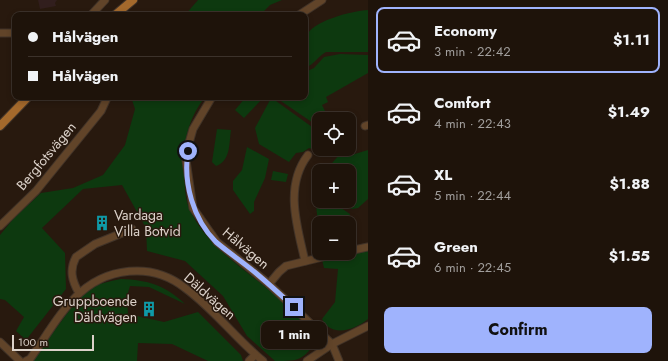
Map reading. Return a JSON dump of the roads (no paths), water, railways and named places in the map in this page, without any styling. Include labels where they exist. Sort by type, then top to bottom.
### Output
[{"type":"main road","points":[[118,12],[132,0]]},
{"type":"main road","points":[[0,126],[25,100]]},
{"type":"street","points":[[94,12],[105,0]]},
{"type":"street","points":[[304,12],[322,0]]},
{"type":"street","points":[[0,32],[12,34]]},
{"type":"street","name":"Bergfotsvägen","points":[[0,226],[36,191],[101,111],[106,100]]},
{"type":"street","name":"Hålvägen","points":[[210,100],[193,129],[186,160],[193,208],[217,242],[269,284],[332,344]]},
{"type":"street","points":[[305,260],[296,222],[294,198],[297,175],[302,163],[308,155]]},
{"type":"street","points":[[79,293],[74,285],[71,273],[76,257],[95,244],[132,229]]},
{"type":"street","points":[[356,250],[368,247]]},
{"type":"street","name":"Hålvägen","points":[[269,284],[286,266],[312,259]]},
{"type":"street","name":"Däldvägen","points":[[26,361],[30,359],[79,293],[95,280],[111,274],[132,271],[158,274],[170,278],[186,288],[263,361]]},
{"type":"street","points":[[307,361],[332,344],[368,326]]},
{"type":"street","points":[[0,342],[20,361]]},
{"type":"street","points":[[332,344],[339,361]]},
{"type":"street","points":[[249,361],[255,355]]},
{"type":"place","name":"Vardaga Villa Botvid","points":[[102,223]]},
{"type":"place","name":"Gruppboende Däldvägen","points":[[149,309]]}]
